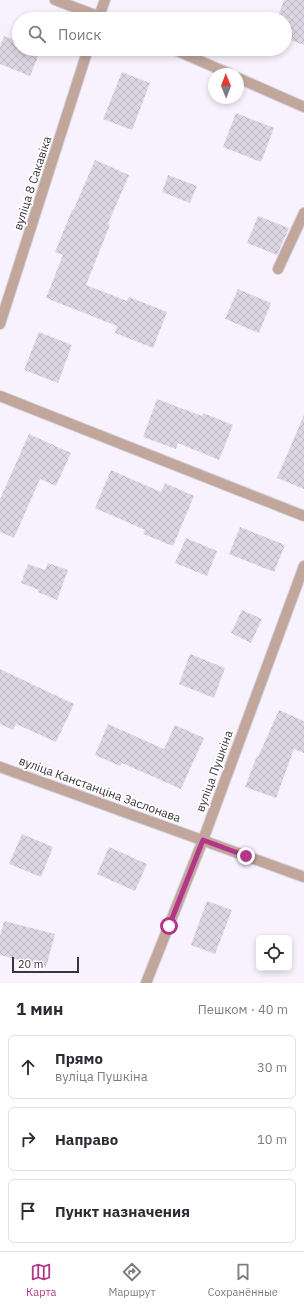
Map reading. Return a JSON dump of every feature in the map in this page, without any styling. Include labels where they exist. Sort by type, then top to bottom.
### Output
[{"type":"street","points":[[55,0],[86,12]]},
{"type":"street","points":[[102,12],[105,0]]},
{"type":"street","name":"вуліца 8 Сакавіка","points":[[0,324],[86,56]]},
{"type":"street","points":[[189,56],[216,68]]},
{"type":"street","points":[[244,81],[304,107]]},
{"type":"street","points":[[278,269],[304,213]]},
{"type":"street","points":[[0,396],[304,516]]},
{"type":"street","name":"вуліца Пушкіна","points":[[146,983],[203,840],[304,566]]},
{"type":"street","name":"вуліца Канстанціна Заслонава","points":[[0,767],[304,877]]},
{"type":"building","points":[[284,0],[304,0],[304,45],[292,41],[292,12],[280,12]]},
{"type":"building","points":[[4,36],[12,39],[12,56],[38,56],[30,76],[0,64],[0,47]]},
{"type":"building","points":[[122,72],[150,83],[132,130],[103,119]]},
{"type":"building","points":[[236,113],[274,128],[261,162],[223,147]]},
{"type":"building","points":[[95,160],[129,175],[108,224],[110,225],[86,285],[127,301],[129,297],[167,312],[153,348],[115,333],[117,326],[46,298],[63,255],[55,252]]},
{"type":"building","points":[[168,175],[197,186],[190,203],[162,192]]},
{"type":"building","points":[[258,216],[289,228],[277,255],[247,243]]},
{"type":"building","points":[[238,289],[271,303],[259,333],[225,319]]},
{"type":"building","points":[[39,332],[72,345],[58,383],[24,370]]},
{"type":"building","points":[[157,399],[202,416],[203,413],[233,425],[219,460],[178,443],[176,449],[143,437]]},
{"type":"building","points":[[304,415],[304,489],[277,478]]},
{"type":"building","points":[[29,434],[71,453],[56,486],[40,479],[14,538],[0,532],[0,499]]},
{"type":"building","points":[[111,470],[161,492],[165,483],[194,496],[173,546],[143,534],[145,530],[95,508]]},
{"type":"building","points":[[240,527],[285,545],[274,572],[229,554]]},
{"type":"building","points":[[186,538],[217,551],[207,576],[175,563]]},
{"type":"building","points":[[48,563],[68,570],[57,600],[38,592],[39,590],[21,583],[28,564],[45,570]]},
{"type":"building","points":[[242,610],[262,619],[251,643],[231,633]]},
{"type":"building","points":[[190,654],[225,668],[214,698],[179,684]]},
{"type":"building","points":[[0,669],[74,704],[56,742],[16,724],[13,730],[0,724]]},
{"type":"building","points":[[279,710],[304,721],[304,753],[294,749],[276,798],[245,787],[257,756],[258,757]]},
{"type":"building","points":[[108,724],[164,749],[175,725],[204,738],[181,789],[122,763],[120,766],[95,755]]},
{"type":"building","points":[[22,834],[53,847],[41,877],[9,864]]},
{"type":"building","points":[[109,847],[147,864],[135,891],[97,874]]},
{"type":"building","points":[[207,901],[232,910],[215,954],[191,945]]},
{"type":"building","points":[[4,921],[55,934],[46,967],[0,955],[0,936]]},
{"type":"route","points":[[169,926],[203,840],[246,856]]}]
